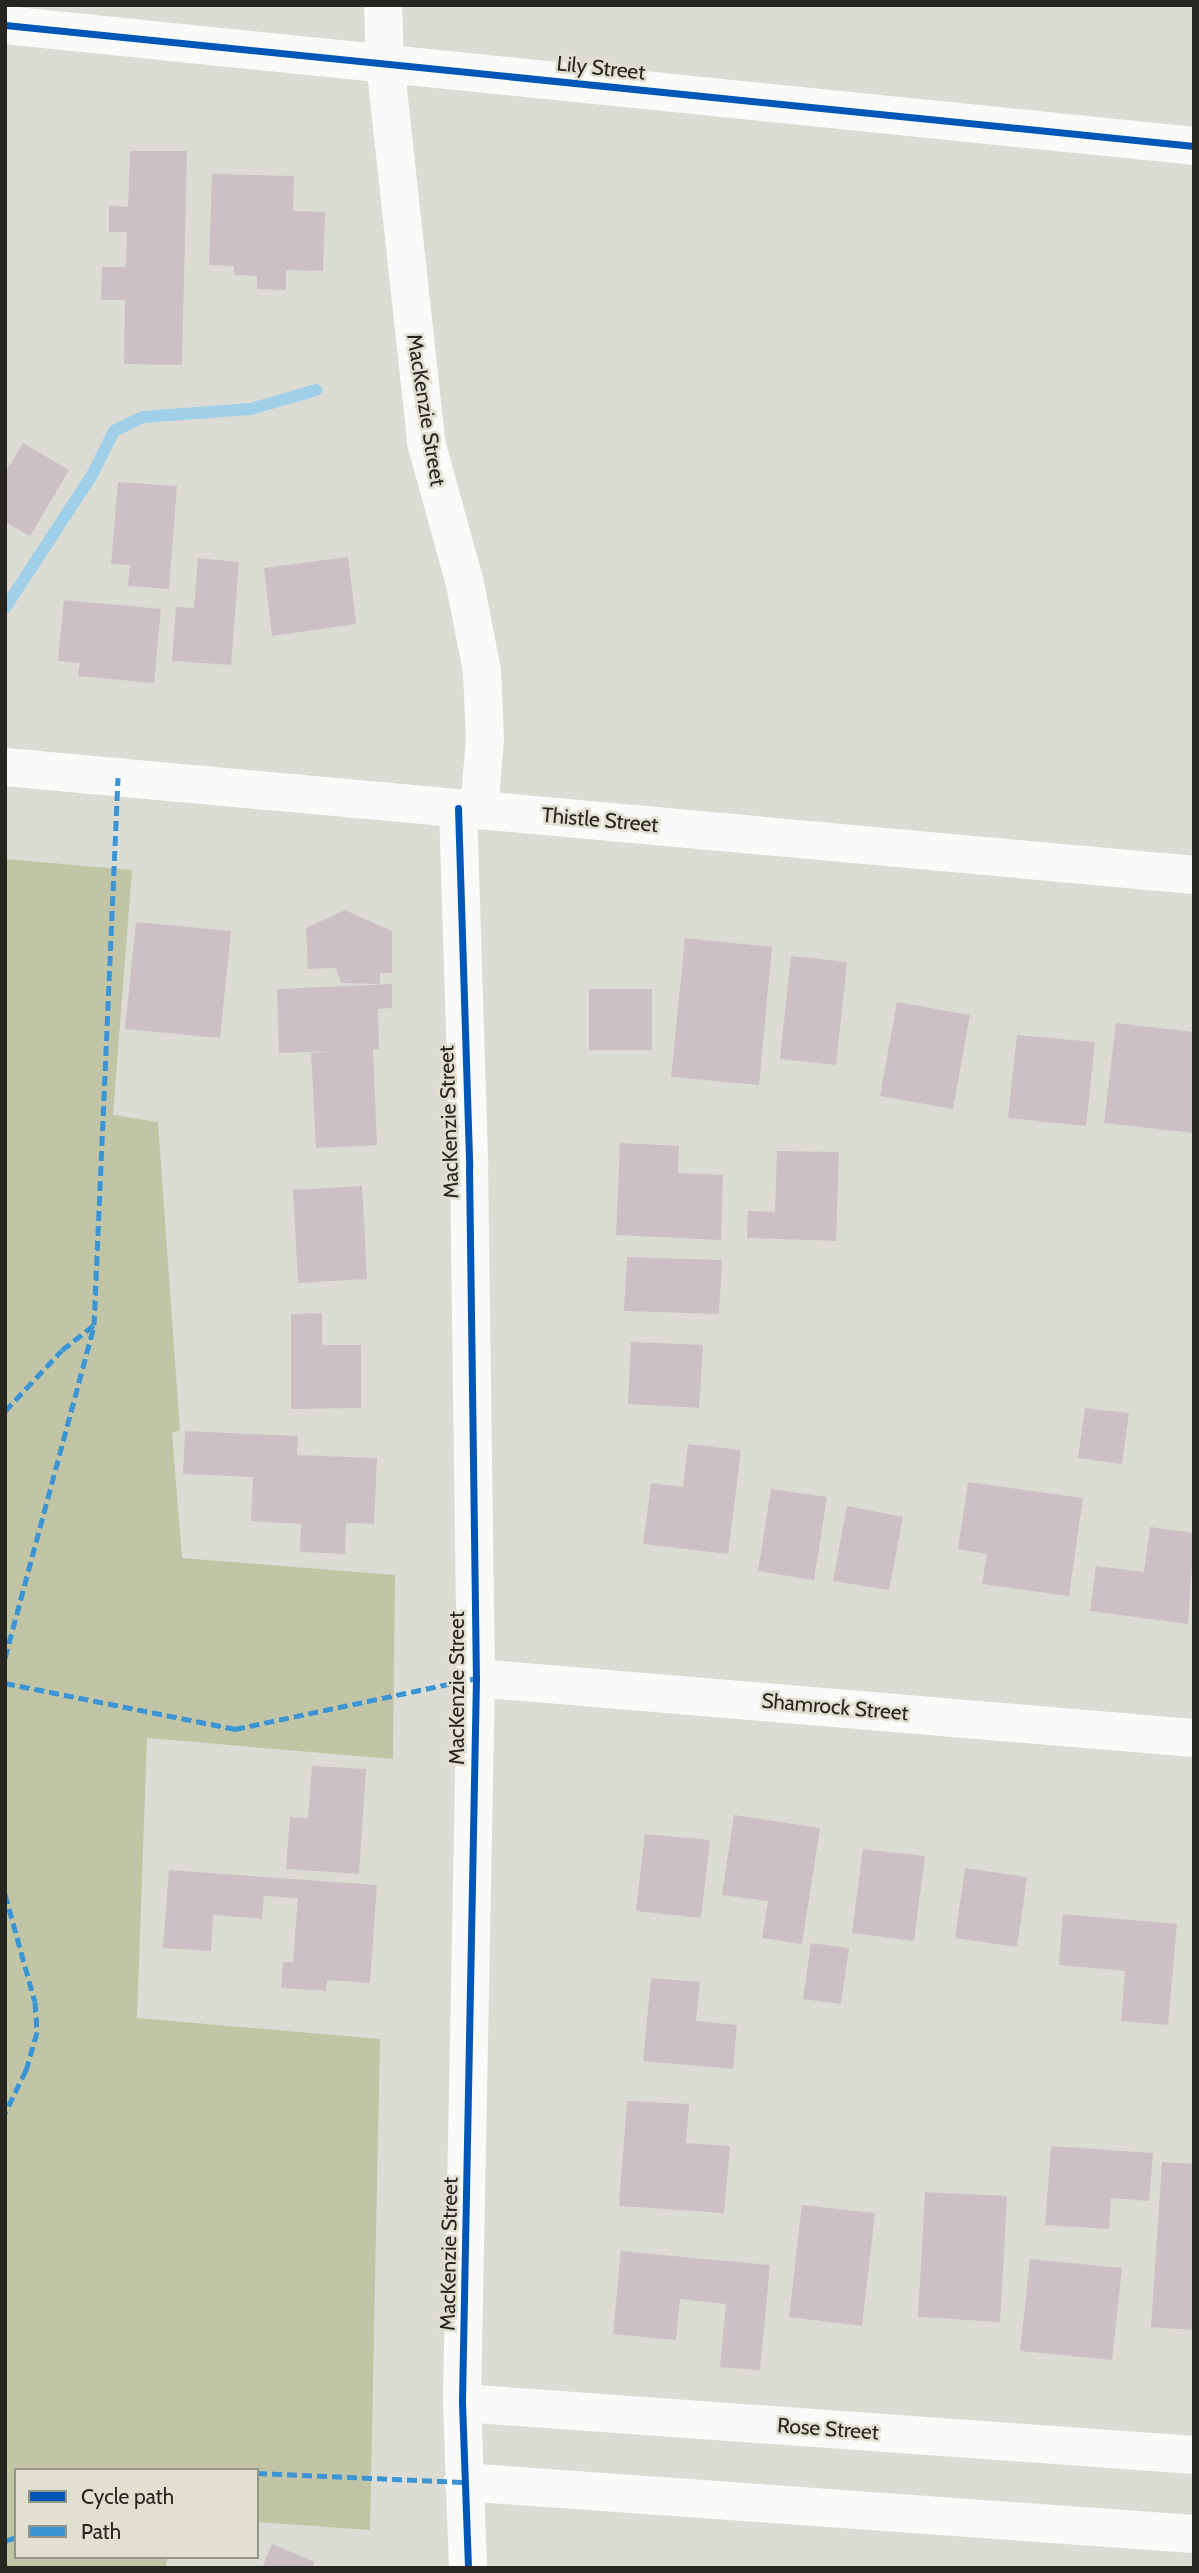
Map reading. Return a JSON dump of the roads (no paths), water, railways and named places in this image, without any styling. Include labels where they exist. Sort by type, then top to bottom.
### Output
[{"type":"street","name":"MacKenzie Street","points":[[383,5],[385,62],[426,442],[465,584],[481,671],[485,739],[468,809],[458,934],[469,1167],[476,1678],[462,2403],[468,2568]]},
{"type":"street","name":"Lily Street","points":[[5,25],[1194,146]]},
{"type":"street","name":"Thistle Street","points":[[5,767],[1194,876]]},
{"type":"street","name":"Shamrock Street","points":[[476,1678],[1194,1738]]},
{"type":"street","name":"Rose Street","points":[[462,2403],[1194,2455]]},
{"type":"street","points":[[463,2482],[1194,2534]]},
{"type":"waterway","points":[[5,608],[92,475],[114,431],[143,417],[251,409],[316,390]]}]
